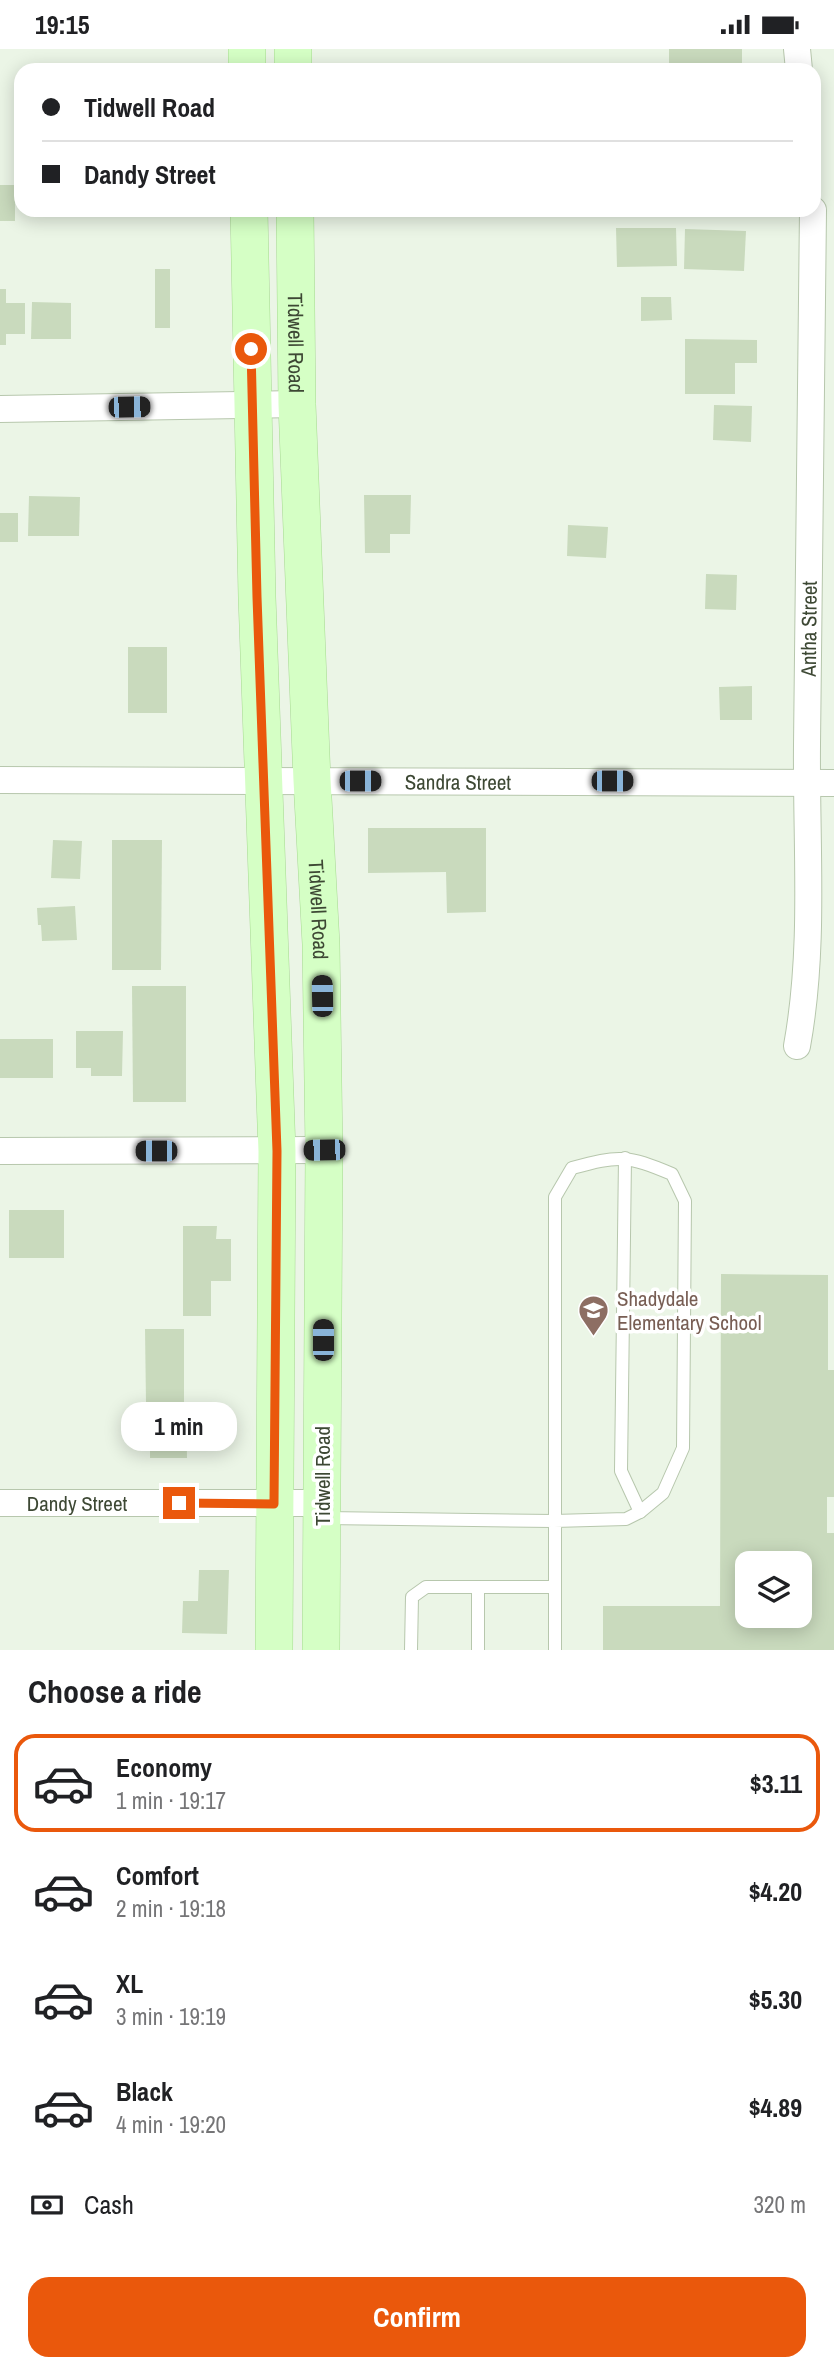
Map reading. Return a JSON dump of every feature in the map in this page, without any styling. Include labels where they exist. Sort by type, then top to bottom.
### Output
[{"type":"main road","points":[[249,217],[252,405],[277,1151],[274,1650]]},
{"type":"main road","name":"Tidwell Road","points":[[295,217],[297,404],[321,944],[324,1150],[321,1650]]},
{"type":"street","name":"Antha Street","points":[[797,1047],[802,1018],[809,924],[807,782],[813,217]]},
{"type":"street","points":[[0,409],[297,404]]},
{"type":"street","name":"Sandra Street","points":[[0,780],[834,783]]},
{"type":"street","points":[[0,1151],[324,1150]]},
{"type":"street","name":"Dandy Street","points":[[0,1503],[274,1504],[322,1511]]},
{"type":"lane","points":[[322,1511],[554,1521],[626,1519],[640,1512],[663,1493],[683,1448],[685,1201],[672,1174],[625,1158],[603,1160],[572,1168],[555,1197],[554,1521],[555,1650]]},
{"type":"lane","points":[[625,1158],[621,1471],[640,1512]]},
{"type":"lane","points":[[411,1650],[412,1597],[426,1587],[554,1587]]},
{"type":"lane","points":[[478,1587],[478,1650]]},
{"type":"building","points":[[669,49],[742,49],[742,63],[669,63]]},
{"type":"building","points":[[0,185],[14,185],[15,221],[0,221]]},
{"type":"building","points":[[616,228],[676,228],[677,266],[617,267]]},
{"type":"building","points":[[685,229],[746,231],[744,271],[684,269]]},
{"type":"building","points":[[155,269],[170,269],[170,328],[155,328]]},
{"type":"building","points":[[0,289],[6,289],[6,303],[25,303],[25,334],[6,334],[6,345],[0,345]]},
{"type":"building","points":[[641,297],[671,297],[672,320],[641,321]]},
{"type":"building","points":[[32,302],[71,303],[71,339],[31,339]]},
{"type":"building","points":[[685,339],[757,340],[757,363],[735,363],[735,394],[685,394]]},
{"type":"building","points":[[714,405],[752,406],[751,442],[713,440]]},
{"type":"building","points":[[364,495],[411,495],[410,534],[390,534],[390,553],[365,553]]},
{"type":"building","points":[[29,496],[80,497],[79,536],[28,536]]},
{"type":"building","points":[[0,513],[18,513],[18,542],[0,542]]},
{"type":"building","points":[[568,525],[608,527],[606,558],[567,556]]},
{"type":"building","points":[[706,574],[737,575],[736,610],[705,609]]},
{"type":"building","points":[[128,647],[167,647],[167,713],[128,713]]},
{"type":"building","points":[[752,686],[752,720],[720,720],[719,687]]},
{"type":"building","points":[[368,828],[486,828],[486,912],[447,913],[446,872],[368,873]]},
{"type":"building","points":[[53,840],[82,841],[80,879],[51,878]]},
{"type":"building","points":[[112,840],[162,840],[161,970],[112,970]]},
{"type":"building","points":[[75,906],[77,940],[42,941],[37,908]]},
{"type":"building","points":[[132,986],[186,986],[186,1102],[133,1102]]},
{"type":"building","points":[[76,1031],[123,1031],[122,1076],[91,1076],[91,1068],[76,1068]]},
{"type":"building","points":[[0,1039],[53,1039],[53,1078],[0,1078]]},
{"type":"building","points":[[9,1210],[64,1210],[64,1258],[9,1258]]},
{"type":"building","points":[[183,1226],[217,1226],[216,1239],[231,1239],[231,1281],[211,1281],[211,1316],[183,1316]]},
{"type":"building","points":[[721,1274],[828,1275],[828,1370],[834,1370],[834,1497],[827,1497],[827,1533],[834,1533],[834,1650],[603,1650],[603,1606],[720,1606]]},
{"type":"building","points":[[145,1329],[184,1329],[184,1403],[146,1403]]},
{"type":"building","points":[[186,1406],[187,1458],[150,1458],[150,1407]]},
{"type":"building","points":[[199,1570],[229,1570],[227,1634],[182,1633],[183,1601],[198,1601]]},
{"type":"place","name":"Shadydale Elementary School","points":[[594,1337]]},
{"type":"route","points":[[179,1503],[274,1504],[277,1151],[251,349]]}]
